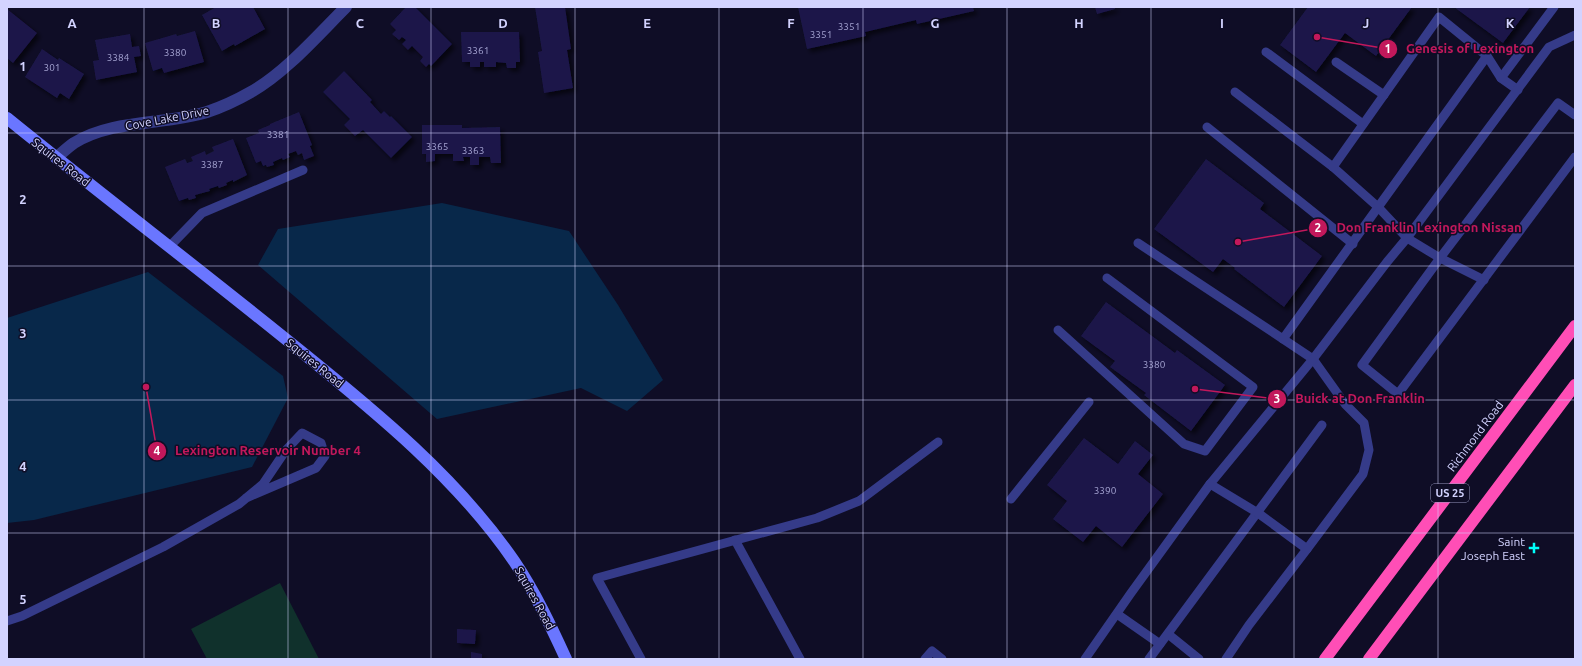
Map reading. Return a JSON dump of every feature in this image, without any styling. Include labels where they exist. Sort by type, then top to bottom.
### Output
[{"type":"highway","name":"Richmond Road","points":[[1325,659],[1575,326]]},
{"type":"highway","name":"US 25","points":[[1368,659],[1575,385]]},
{"type":"street","name":"Cove Lake Drive","points":[[56,158],[73,143],[91,135],[134,124],[184,117],[206,112],[252,92],[286,65],[346,7]]},
{"type":"street","name":"Squires Road","points":[[7,118],[170,246],[336,380],[390,426],[436,470],[466,501],[495,535],[514,561],[532,589],[566,659]]},
{"type":"lane","points":[[1501,78],[1554,7]]},
{"type":"lane","points":[[1332,167],[1439,16],[1487,56],[1501,78],[1518,90]]},
{"type":"lane","points":[[1085,659],[1210,484],[1313,359],[1407,238],[1550,47],[1575,35]]},
{"type":"lane","points":[[1266,52],[1363,124]]},
{"type":"lane","points":[[1283,339],[1353,244],[1487,56]]},
{"type":"lane","points":[[1336,62],[1384,95]]},
{"type":"lane","points":[[1235,92],[1332,167],[1378,208],[1407,238],[1440,258],[1484,280]]},
{"type":"lane","points":[[1575,115],[1558,103],[1440,258],[1362,365],[1398,394],[1575,157]]},
{"type":"lane","points":[[1207,127],[1353,244]]},
{"type":"lane","points":[[170,246],[202,213],[303,170]]},
{"type":"lane","points":[[1138,243],[1313,359],[1345,404],[1364,423],[1369,450],[1363,474],[1249,625],[1226,659]]},
{"type":"lane","points":[[1058,330],[1184,444],[1205,451],[1253,387],[1107,278]]},
{"type":"lane","points":[[1011,499],[1089,402]]},
{"type":"lane","points":[[1152,658],[1160,644],[1322,425]]},
{"type":"lane","points":[[7,621],[22,616],[156,551],[239,504],[246,498],[263,484],[286,450],[302,433],[321,444],[324,456],[316,468],[246,498]]},
{"type":"lane","points":[[641,659],[598,578],[817,518],[859,501],[938,442]]},
{"type":"lane","points":[[1210,484],[1258,513],[1307,549]]},
{"type":"lane","points":[[735,540],[800,659]]},
{"type":"lane","points":[[1117,614],[1160,644]]},
{"type":"lane","points":[[1168,634],[1199,659]]},
{"type":"lane","points":[[926,659],[932,651],[942,659]]},
{"type":"green space","points":[[280,583],[319,659],[207,659],[191,629]]},
{"type":"water","points":[[442,203],[569,231],[618,305],[663,380],[627,411],[581,388],[437,419],[258,265],[278,229]]},
{"type":"water","points":[[148,272],[283,376],[288,398],[252,467],[34,520],[7,523],[7,318]]},
{"type":"building","points":[[216,7],[253,7],[265,29],[235,46],[234,44],[222,51],[202,15]]},
{"type":"building","points":[[406,7],[415,7],[452,44],[431,66],[429,64],[426,67],[420,61],[423,57],[412,46],[408,50],[402,44],[406,40],[402,37],[399,40],[392,34],[396,30],[390,24]]},
{"type":"building","points":[[535,7],[565,7],[571,49],[567,50],[573,88],[544,93],[538,52],[542,51]]},
{"type":"building","points":[[798,7],[973,7],[974,11],[917,24],[916,20],[865,32],[866,36],[807,49]]},
{"type":"building","points":[[1095,7],[1115,7],[1115,9],[1097,14]]},
{"type":"building","points":[[1308,7],[1412,7],[1376,56],[1345,33],[1316,72],[1280,45]]},
{"type":"building","points":[[1454,7],[1530,7],[1503,43]]},
{"type":"building","points":[[7,9],[37,33],[13,63],[7,58]]},
{"type":"building","points":[[195,31],[204,62],[164,73],[162,68],[153,71],[145,43],[176,34],[177,36]]},
{"type":"building","points":[[461,32],[519,32],[520,62],[516,62],[516,68],[507,68],[506,63],[496,62],[496,67],[484,67],[484,62],[480,62],[480,67],[470,67],[470,62],[462,62]]},
{"type":"building","points":[[130,34],[132,47],[139,46],[141,56],[134,57],[137,72],[96,80],[93,61],[99,60],[95,40]]},
{"type":"building","points":[[42,49],[58,60],[59,58],[84,74],[69,99],[60,93],[57,98],[25,77]]},
{"type":"building","points":[[344,71],[372,100],[370,102],[381,114],[384,111],[390,117],[391,116],[412,137],[391,158],[363,130],[355,136],[344,125],[350,119],[323,92]]},
{"type":"building","points":[[299,112],[312,145],[310,146],[314,156],[304,160],[302,153],[298,155],[296,151],[288,154],[290,157],[283,160],[282,158],[273,162],[274,165],[267,167],[266,165],[263,166],[261,161],[256,163],[246,138],[259,133],[258,130],[270,124]]},
{"type":"building","points":[[422,125],[462,125],[462,128],[500,127],[501,163],[491,163],[490,157],[479,157],[479,165],[470,165],[470,157],[463,157],[464,161],[453,161],[453,154],[435,154],[435,161],[426,162],[426,154],[422,154]]},
{"type":"building","points":[[233,139],[247,175],[233,182],[233,180],[226,183],[227,185],[219,188],[218,186],[209,189],[210,191],[195,195],[196,198],[189,200],[188,198],[179,201],[165,167],[185,159],[187,163],[193,161],[191,157],[205,151],[206,155],[214,151],[212,147]]},
{"type":"building","points":[[1206,159],[1264,203],[1260,209],[1322,256],[1284,307],[1223,259],[1213,272],[1154,229]]},
{"type":"building","points":[[1106,302],[1175,353],[1177,350],[1225,385],[1191,431],[1144,395],[1146,393],[1110,367],[1115,361],[1081,336]]},
{"type":"building","points":[[1084,438],[1118,464],[1135,441],[1153,455],[1138,474],[1163,494],[1122,547],[1096,526],[1083,542],[1053,519],[1067,501],[1047,485]]},
{"type":"building","points":[[457,629],[476,630],[475,644],[457,643]]},
{"type":"building","points":[[471,652],[482,654],[482,659],[471,659]]},
{"type":"place","name":"Genesis of Lexington","points":[[1317,37]]},
{"type":"place","name":"Don Franklin Lexington Nissan","points":[[1238,242]]},
{"type":"place","name":"Lexington Reservoir Number 4","points":[[146,387]]},
{"type":"place","name":"Buick at Don Franklin","points":[[1195,389]]},
{"type":"place","name":"Saint Joseph East","points":[[1534,548]]}]
